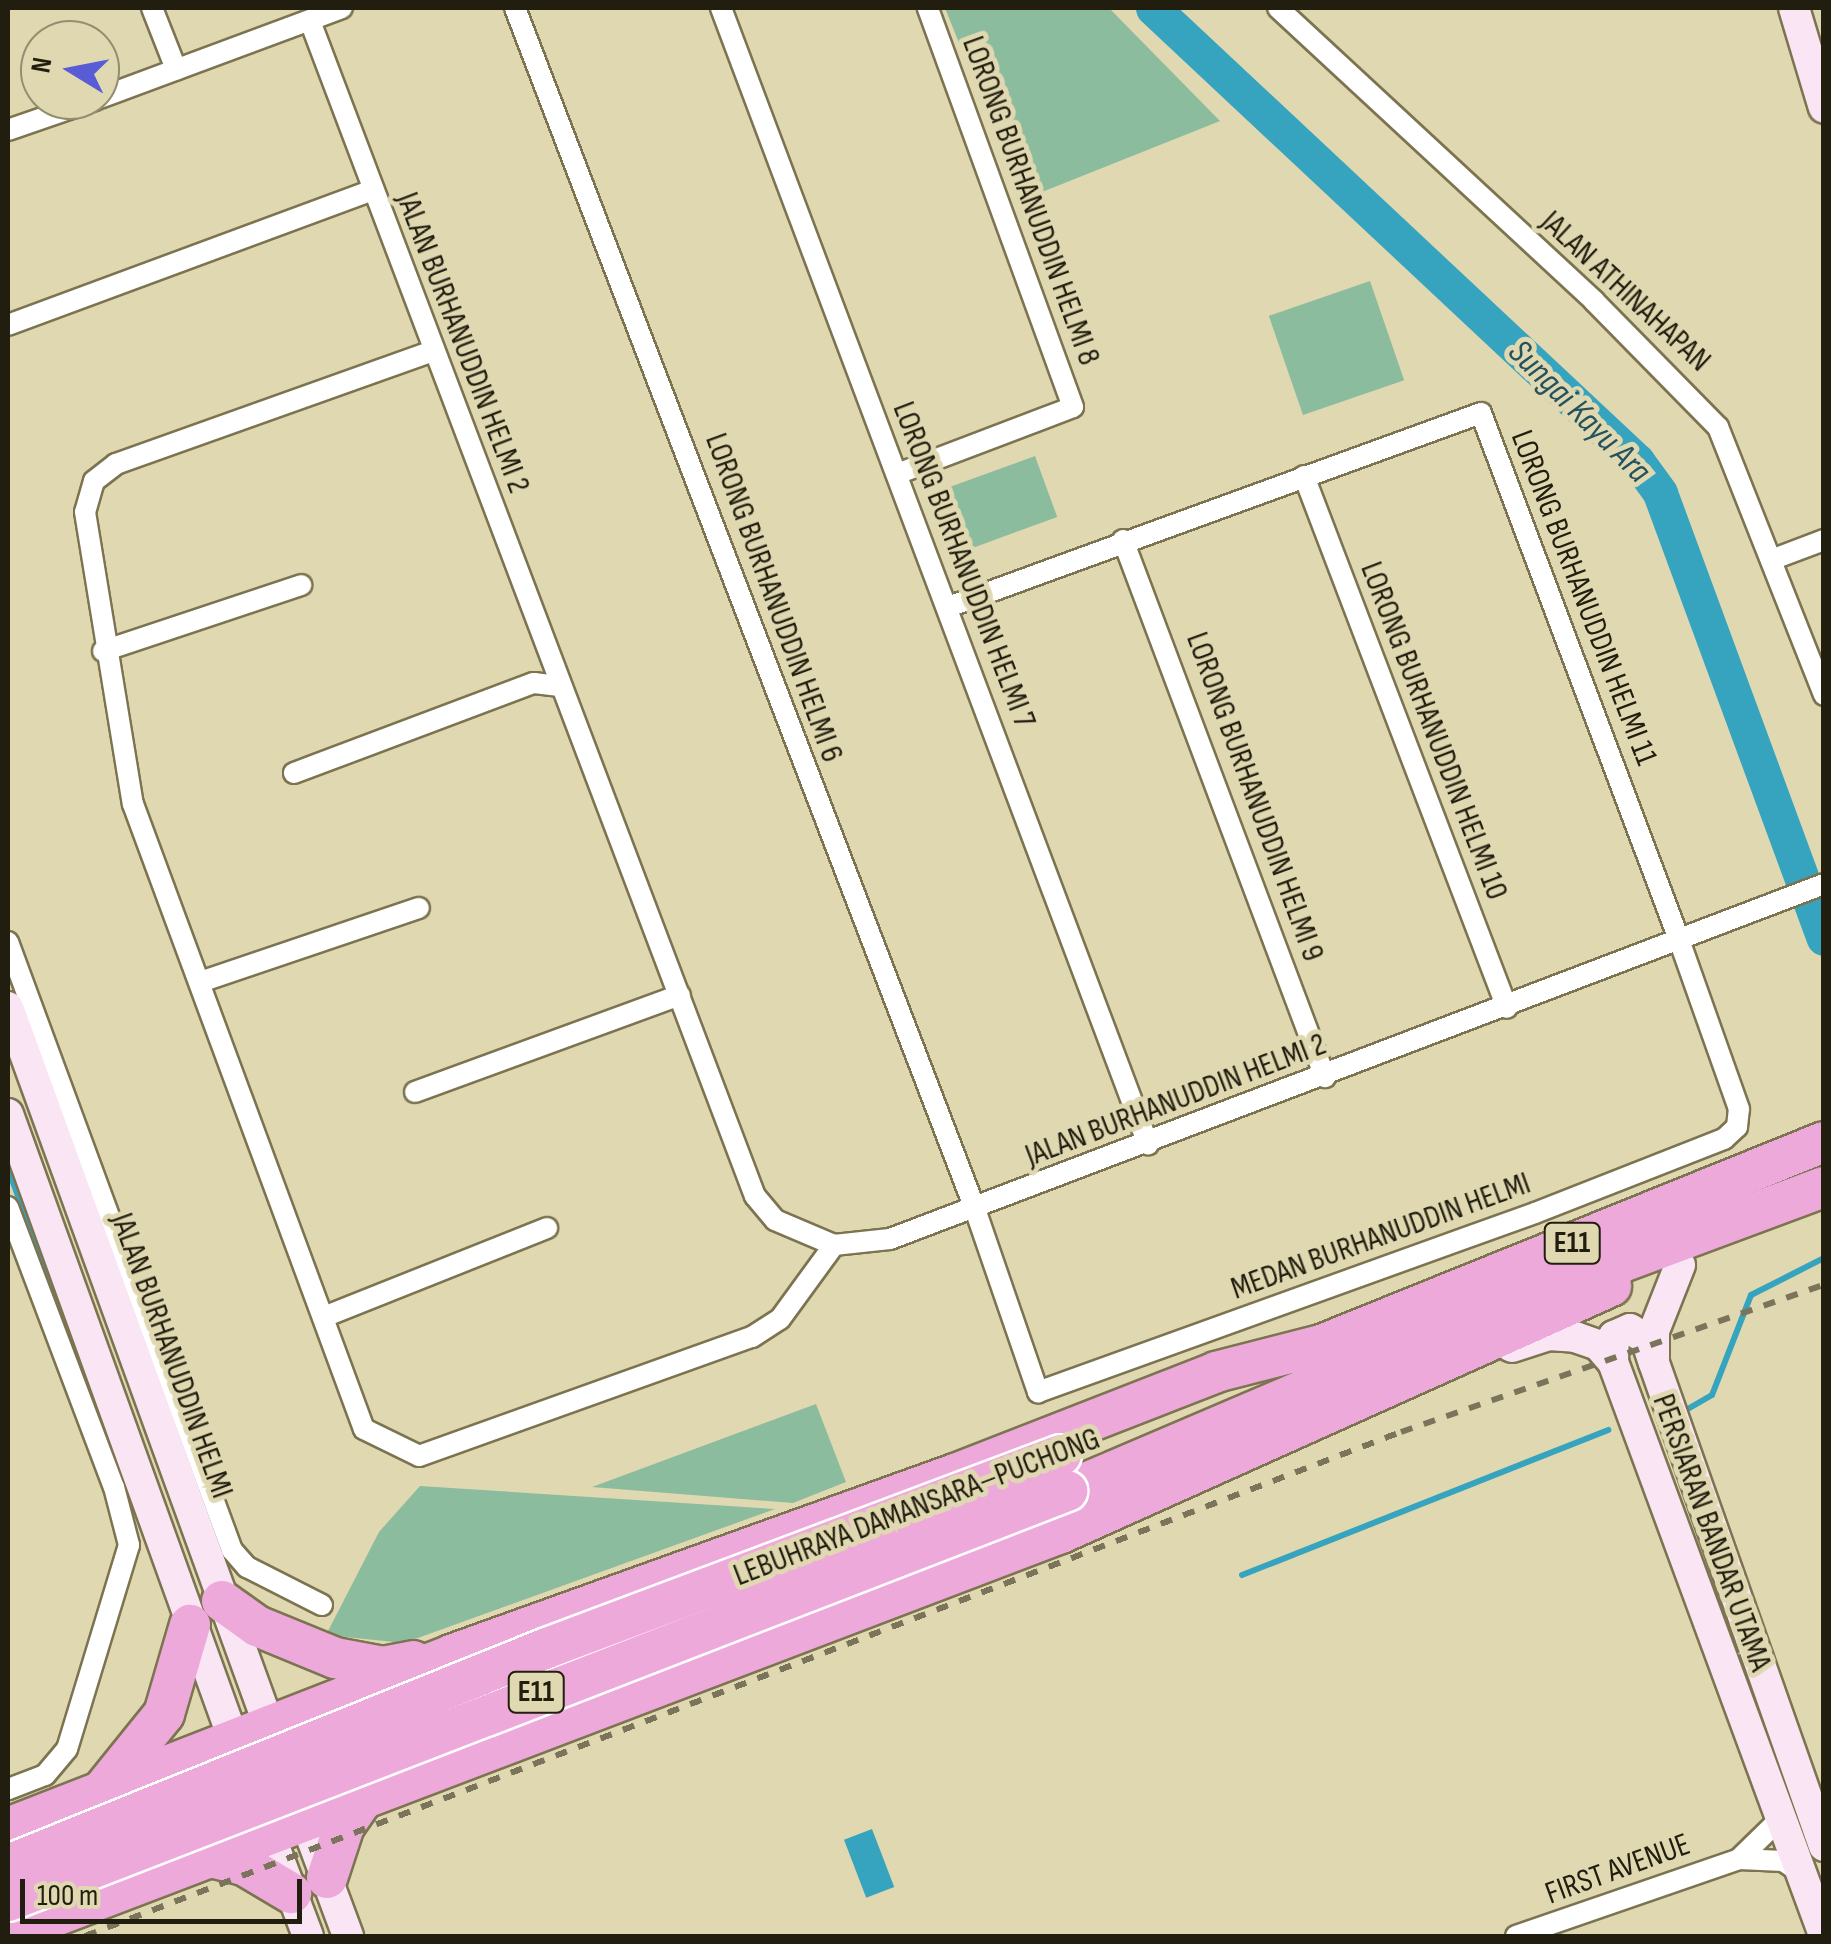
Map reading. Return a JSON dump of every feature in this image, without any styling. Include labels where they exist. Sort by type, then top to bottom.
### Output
[{"type":"highway","name":"LEBUHRAYA DAMANSARA–PUCHONG","points":[[8,1865],[547,1648],[1064,1473],[1321,1345],[1824,1142]]},
{"type":"highway","name":"LEBUHRAYA DAMANSARA–PUCHONG","points":[[8,1902],[1064,1473],[1824,1187]]},
{"type":"highway","points":[[1446,1329],[1481,1326],[1824,1216]]},
{"type":"highway","points":[[8,1934],[1061,1532],[1407,1381],[1611,1286]]},
{"type":"highway","points":[[8,1828],[451,1654],[955,1474],[1216,1372],[1321,1345]]},
{"type":"highway","points":[[222,1601],[270,1632],[335,1658],[383,1666],[451,1654]]},
{"type":"highway","points":[[102,1790],[164,1714],[190,1624]]},
{"type":"highway","points":[[330,1703],[316,1729],[322,1751],[342,1781],[356,1788],[485,1744],[502,1746]]},
{"type":"highway","points":[[162,1770],[186,1770],[210,1797],[202,1859]]},
{"type":"highway","points":[[202,1859],[244,1864],[309,1886],[366,1795]]},
{"type":"main road","points":[[1794,8],[1824,108]]},
{"type":"main road","name":"JALAN BURHANUDDIN HELMI","points":[[8,1007],[222,1601],[252,1734]]},
{"type":"main road","points":[[8,1114],[190,1624],[252,1734],[309,1886],[348,1936]]},
{"type":"main road","name":"PERSIARAN BANDAR UTAMA","points":[[1680,1265],[1654,1331],[1654,1363],[1824,1846]]},
{"type":"main road","points":[[1613,1362],[1614,1336],[1630,1329],[1646,1339],[1654,1363]]},
{"type":"main road","points":[[1407,1381],[1548,1335],[1598,1346],[1613,1362]]},
{"type":"main road","name":"PERSIARAN BANDAR UTAMA","points":[[1613,1362],[1778,1820],[1824,1935]]},
{"type":"main road","points":[[1688,1571],[1722,1558]]},
{"type":"main road","points":[[308,1936],[309,1886]]},
{"type":"street","points":[[152,8],[176,68]]},
{"type":"street","points":[[120,90],[342,8]]},
{"type":"street","name":"LORONG BURHANUDDIN HELMI 6","points":[[515,8],[975,1210]]},
{"type":"street","name":"LORONG BURHANUDDIN HELMI 7","points":[[721,8],[1148,1144]]},
{"type":"street","name":"LORONG BURHANUDDIN HELMI 8","points":[[898,474],[1073,406],[928,8]]},
{"type":"street","name":"JALAN ATHINAHAPAN","points":[[1278,8],[1689,392],[1718,427],[1824,695]]},
{"type":"street","name":"JALAN BURHANUDDIN HELMI 2","points":[[310,21],[756,1196],[775,1220],[834,1245],[890,1239],[975,1210],[1824,884]]},
{"type":"street","points":[[8,130],[37,120]]},
{"type":"street","points":[[8,326],[372,190]]},
{"type":"street","points":[[433,351],[116,464],[94,482],[84,512],[103,651],[133,804],[326,1316],[364,1430],[419,1456],[752,1337],[780,1318],[834,1245]]},
{"type":"street","name":"LORONG BURHANUDDIN HELMI 11","points":[[948,607],[1124,540],[1481,414],[1680,942]]},
{"type":"street","name":"LORONG BURHANUDDIN HELMI 10","points":[[1304,476],[1506,1008]]},
{"type":"street","name":"LORONG BURHANUDDIN HELMI 9","points":[[1124,540],[1324,1077]]},
{"type":"street","points":[[1771,560],[1824,540]]},
{"type":"street","points":[[103,651],[301,586]]},
{"type":"street","points":[[294,773],[534,682],[560,686]]},
{"type":"street","points":[[200,982],[418,908]]},
{"type":"street","name":"JALAN BURHANUDDIN HELMI","points":[[8,942],[232,1550],[246,1567],[322,1604]]},
{"type":"street","name":"MEDAN BURHANUDDIN HELMI","points":[[975,1210],[1038,1392],[1535,1214],[1724,1139],[1737,1126],[1739,1109],[1680,942]]},
{"type":"street","points":[[415,1092],[680,995]]},
{"type":"street","points":[[8,1207],[128,1529],[129,1545],[67,1748],[45,1775],[8,1789]]},
{"type":"street","points":[[326,1316],[547,1228]]},
{"type":"street","name":"FIRST AVENUE","points":[[1740,1859],[1778,1820]]},
{"type":"street","name":"FIRST AVENUE","points":[[1516,1936],[1740,1859],[1783,1861],[1798,1871]]},
{"type":"green space","points":[[945,8],[1109,8],[1220,121],[1022,200]]},
{"type":"green space","points":[[1370,281],[1404,380],[1303,415],[1269,316]]},
{"type":"green space","points":[[1035,456],[1057,517],[970,549],[948,488]]},
{"type":"green space","points":[[816,1404],[846,1482],[793,1503],[592,1487]]},
{"type":"green space","points":[[420,1486],[775,1509],[404,1643],[326,1635],[379,1532]]},
{"type":"water","points":[[872,1829],[894,1887],[866,1898],[844,1840]]},
{"type":"waterway","name":"Sungai Kayu Ara","points":[[1153,8],[1637,461],[1660,493],[1824,938]]},
{"type":"waterway","points":[[8,1169],[127,1489]]},
{"type":"waterway","points":[[1686,1410],[1712,1395],[1751,1295],[1824,1258]]},
{"type":"waterway","points":[[1242,1575],[1608,1430]]},
{"type":"railway","points":[[85,1936],[1401,1432],[1824,1285]]}]
